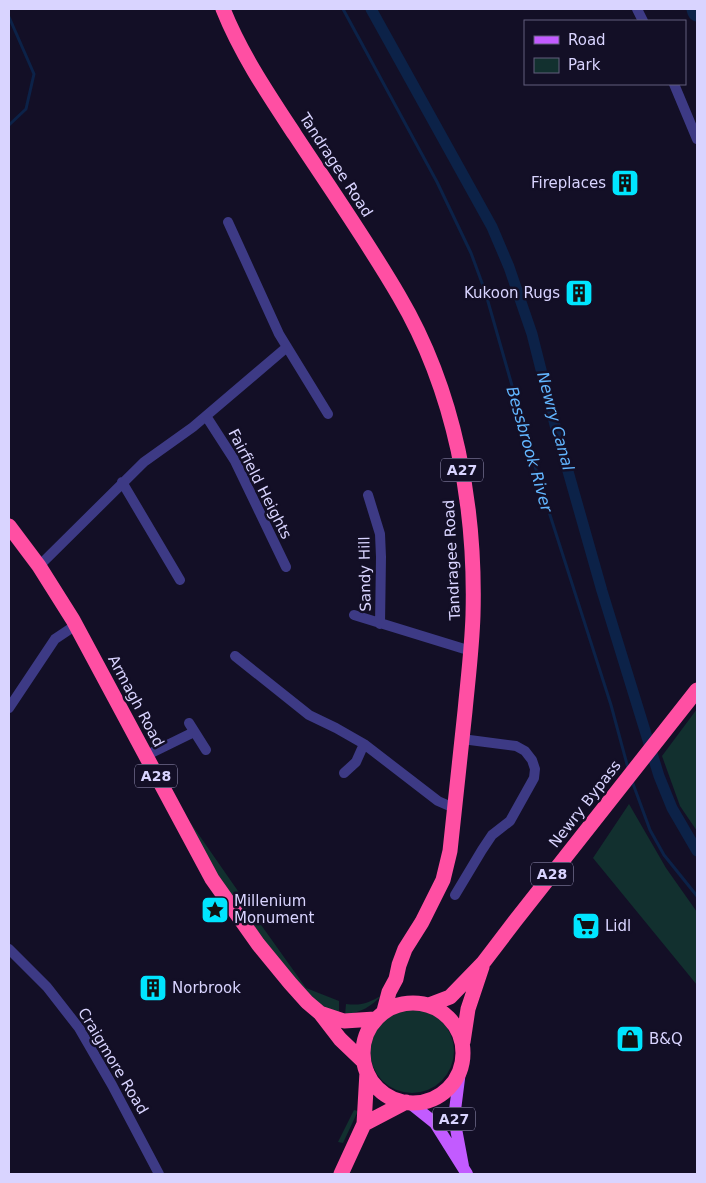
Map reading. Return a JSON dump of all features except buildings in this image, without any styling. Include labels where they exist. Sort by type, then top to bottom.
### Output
[{"type":"highway","name":"Tandragee Road","points":[[222,9],[246,57],[265,89],[374,254],[400,298],[420,338],[436,376],[448,413],[458,452],[470,526],[473,615],[471,651],[450,851],[443,880],[422,922],[405,949],[396,979],[380,1015]]},
{"type":"highway","name":"Armagh Road","points":[[9,526],[39,566],[76,625],[212,879],[258,944],[365,1067]]},
{"type":"highway","name":"Newry Bypass","points":[[483,963],[697,690]]},
{"type":"highway","points":[[429,1005],[450,997],[483,963]]},
{"type":"highway","points":[[462,1044],[468,1009],[483,963]]},
{"type":"highway","points":[[396,979],[398,989],[409,1002]]},
{"type":"highway","name":"A28","points":[[380,1015],[396,1005],[409,1002],[429,1005],[447,1016],[454,1024],[462,1044],[463,1058],[460,1071]]},
{"type":"highway","name":"Armagh Road","points":[[320,1013],[344,1021],[380,1015]]},
{"type":"highway","points":[[341,1174],[364,1124],[365,1067],[362,1050],[368,1028],[380,1015]]},
{"type":"highway","name":"A28","points":[[365,1067],[372,1082],[380,1091],[392,1098],[408,1102]]},
{"type":"highway","points":[[364,1124],[408,1102],[432,1099],[444,1092],[460,1071]]},
{"type":"main road","name":"A27","points":[[460,1071],[454,1118],[465,1170]]},
{"type":"main road","name":"A27","points":[[408,1102],[435,1123],[465,1170]]},
{"type":"street","points":[[674,85],[697,139]]},
{"type":"street","points":[[228,222],[264,304],[287,347],[328,414]]},
{"type":"street","points":[[39,566],[122,482],[160,449],[206,416],[287,347]]},
{"type":"street","name":"Fairfield Heights","points":[[206,416],[235,461],[286,567]]},
{"type":"street","points":[[122,482],[180,580]]},
{"type":"street","name":"Sandy Hill","points":[[368,495],[380,534],[380,624]]},
{"type":"street","name":"Sandy Hill","points":[[354,615],[471,651]]},
{"type":"street","points":[[9,708],[55,639],[76,625]]},
{"type":"street","points":[[236,656],[309,715],[364,744],[438,801],[454,808]]},
{"type":"street","points":[[189,723],[206,750]]},
{"type":"street","points":[[145,756],[194,732]]},
{"type":"street","points":[[455,895],[492,835],[510,820],[534,778],[532,760],[525,751],[516,746],[462,739]]},
{"type":"street","points":[[344,772],[356,762],[364,744]]},
{"type":"street","name":"Craigmore Road","points":[[9,949],[48,987],[79,1028],[112,1085],[159,1174]]},
{"type":"green space","points":[[697,709],[697,831],[680,806],[662,756]]},
{"type":"green space","points":[[629,804],[666,868],[697,912],[697,985],[593,858]]},
{"type":"green space","points":[[183,812],[247,904],[247,910],[242,913],[215,872]]},
{"type":"green space","points":[[254,915],[306,988],[339,1001],[339,1013],[327,1009],[303,989],[252,923],[250,917]]},
{"type":"green space","points":[[382,995],[365,1008],[345,1015],[346,1004],[356,1005],[365,1003]]},
{"type":"green space","points":[[412,1009],[428,1012],[442,1021],[451,1035],[454,1051],[451,1067],[442,1081],[428,1090],[412,1093],[396,1090],[382,1081],[373,1067],[370,1051],[373,1035],[382,1021],[396,1012]]},
{"type":"green space","points":[[354,1110],[358,1111],[343,1143],[338,1142]]},
{"type":"waterway","name":"Bessbrook River","points":[[343,9],[437,182],[471,253],[485,291],[541,487],[611,705],[628,768]]},
{"type":"waterway","name":"Newry Canal","points":[[371,9],[492,227],[509,267],[532,334],[556,429],[602,591],[659,776],[672,808],[697,851]]},
{"type":"waterway","name":"Bessbrook River","points":[[9,17],[34,74],[26,109],[9,125]]},
{"type":"waterway","name":"Bessbrook River","points":[[632,781],[650,830],[664,855],[697,896]]},
{"type":"place","name":"Fireplaces","points":[[625,183]]},
{"type":"place","name":"Kukoon Rugs","points":[[579,293]]},
{"type":"place","name":"Millenium Monument","points":[[215,910]]},
{"type":"place","name":"Lidl","points":[[586,926]]},
{"type":"place","name":"Norbrook","points":[[153,988]]},
{"type":"place","name":"B&Q","points":[[630,1039]]}]
